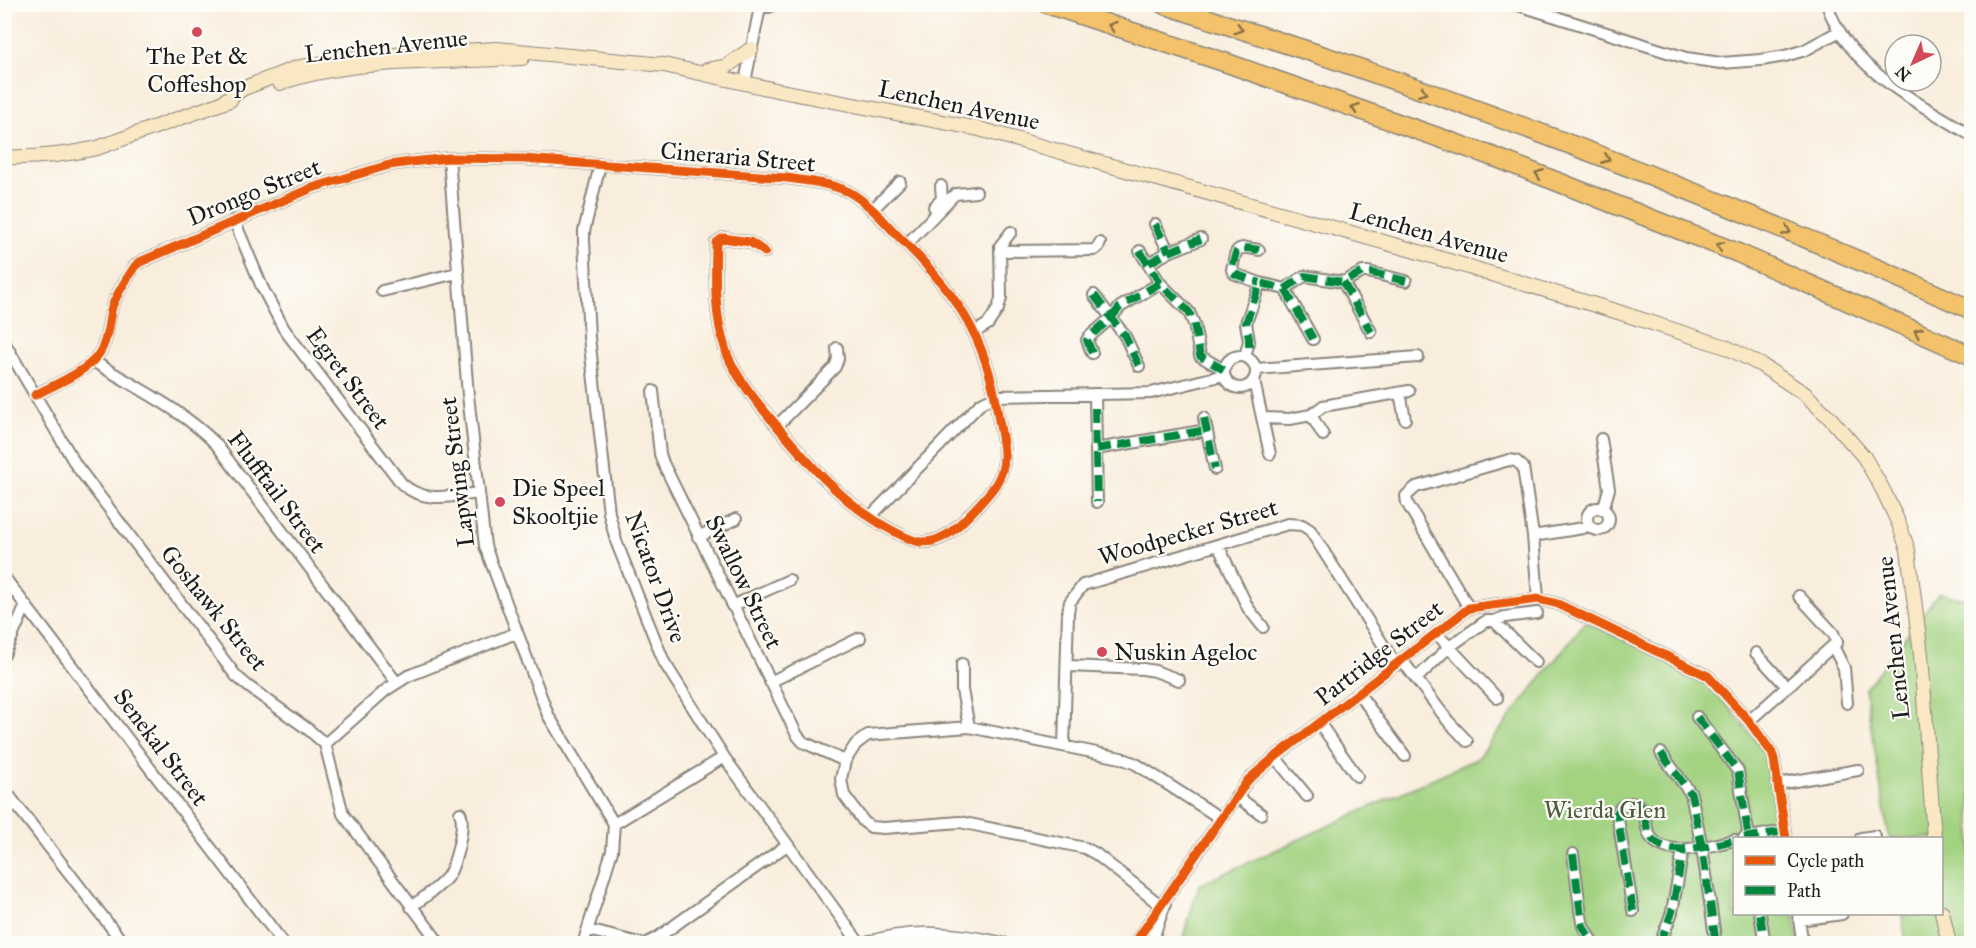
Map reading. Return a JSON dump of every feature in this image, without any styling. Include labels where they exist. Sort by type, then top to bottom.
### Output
[{"type":"highway","points":[[1047,4],[1227,63],[1497,158],[1738,253],[1971,356]]},
{"type":"highway","points":[[1163,4],[1327,57],[1594,154],[1848,255],[1971,310]]},
{"type":"main road","name":"Lenchen Avenue","points":[[4,157],[50,156],[97,148],[221,102],[244,88],[285,72],[314,64],[358,57],[497,49],[631,61],[699,71],[979,129],[1370,238],[1615,311],[1726,347],[1761,365],[1805,394],[1830,418],[1864,457],[1899,524],[1908,550],[1921,656],[1934,837]]},
{"type":"main road","points":[[699,71],[727,66],[751,49]]},
{"type":"main road","points":[[1942,915],[1949,944]]},
{"type":"street","points":[[744,82],[758,6],[769,7],[775,4]]},
{"type":"street","points":[[1515,4],[1686,58],[1721,63],[1785,56],[1805,50],[1838,32]]},
{"type":"street","points":[[1827,4],[1838,32],[1866,65],[1881,78],[1971,136]]},
{"type":"street","name":"Drongo Street","points":[[93,361],[102,347],[116,297],[135,266],[147,258],[312,188],[389,165],[448,158],[524,159],[600,165]]},
{"type":"street","name":"Lapwing Street","points":[[448,158],[479,493],[488,555],[548,715],[614,824]]},
{"type":"street","name":"Cineraria Street","points":[[600,165],[787,178],[823,183],[848,192],[872,210],[927,264],[960,306],[975,332],[996,396],[1004,456],[999,481],[990,493],[946,536],[924,542],[912,540],[870,518],[820,476],[777,426],[746,385],[726,352],[717,317],[715,297],[718,240],[723,238],[746,241],[765,252]]},
{"type":"street","name":"Nicator Drive","points":[[600,165],[584,231],[585,269],[589,338],[612,526],[616,541],[664,662],[724,757],[862,944]]},
{"type":"street","points":[[872,210],[900,182]]},
{"type":"street","points":[[905,242],[942,199],[941,186]]},
{"type":"street","points":[[905,242],[956,194],[976,192]]},
{"type":"street","name":"Egret Street","points":[[234,220],[262,288],[284,328],[402,484],[410,491],[426,497],[479,493]]},
{"type":"street","points":[[1155,224],[1169,252]]},
{"type":"street","points":[[975,332],[988,324],[999,309],[1001,243],[1011,232]]},
{"type":"street","points":[[1149,263],[1201,239]]},
{"type":"street","points":[[1000,251],[1094,249],[1100,243]]},
{"type":"street","points":[[1259,250],[1239,248],[1235,252],[1232,270],[1235,274],[1260,283],[1285,289],[1313,339]]},
{"type":"street","points":[[1140,251],[1160,283],[1189,312],[1194,324],[1200,356],[1224,373],[1230,385],[1235,388],[1246,387],[1254,381]]},
{"type":"street","points":[[1285,289],[1304,276],[1343,282],[1365,272],[1406,281]]},
{"type":"street","points":[[382,291],[457,273]]},
{"type":"street","points":[[1343,282],[1371,332]]},
{"type":"street","points":[[1092,353],[1088,338],[1120,307],[1160,283]]},
{"type":"street","points":[[1245,357],[1249,341],[1246,322],[1260,283]]},
{"type":"street","points":[[1094,295],[1125,336],[1139,366]]},
{"type":"street","name":"Goshawk Street","points":[[4,342],[82,473],[236,676],[325,744]]},
{"type":"street","points":[[777,426],[835,367],[838,359],[837,348]]},
{"type":"street","points":[[1224,373],[1229,360],[1240,356],[1250,360],[1256,369],[1254,381],[1270,454]]},
{"type":"street","points":[[1256,369],[1418,357]]},
{"type":"street","points":[[35,395],[93,361]]},
{"type":"street","name":"Flufftail Street","points":[[93,361],[177,412],[216,444],[397,683]]},
{"type":"street","points":[[870,518],[981,403],[996,396],[1151,393],[1224,373]]},
{"type":"street","name":"Swallow Street","points":[[652,391],[663,463],[800,740],[845,761]]},
{"type":"street","points":[[1262,418],[1290,419],[1311,415],[1323,406],[1405,392],[1405,419]]},
{"type":"street","points":[[1095,394],[1097,502]]},
{"type":"street","points":[[981,403],[998,412]]},
{"type":"street","points":[[1311,415],[1323,435]]},
{"type":"street","points":[[1204,418],[1215,469]]},
{"type":"street","points":[[1096,449],[1207,430]]},
{"type":"street","points":[[1601,439],[1609,489],[1603,510]]},
{"type":"street","points":[[1469,608],[1407,503],[1406,496],[1416,487],[1509,460],[1516,461],[1523,467],[1533,536],[1538,599]]},
{"type":"street","points":[[1596,508],[1603,510],[1608,516],[1606,527],[1598,530],[1588,525],[1587,518],[1590,511],[1596,508]]},
{"type":"street","points":[[698,537],[736,519]]},
{"type":"street","name":"Woodpecker Street","points":[[1064,746],[1068,612],[1070,603],[1083,585],[1288,524],[1302,525],[1310,530],[1399,662],[1417,678],[1448,721],[1467,741]]},
{"type":"street","points":[[1533,536],[1583,528],[1588,525]]},
{"type":"street","points":[[1218,545],[1248,608],[1263,627]]},
{"type":"street","name":"Senekal Street","points":[[4,577],[284,944]]},
{"type":"street","points":[[732,606],[789,580]]},
{"type":"street","points":[[1749,721],[1837,641],[1833,633],[1799,596]]},
{"type":"street","name":"Partridge Street","points":[[1134,944],[1248,780],[1469,608],[1538,599],[1558,604],[1708,676],[1749,721],[1772,753],[1786,835]]},
{"type":"street","points":[[4,655],[26,605]]},
{"type":"street","points":[[1417,678],[1449,647],[1486,621],[1537,613]]},
{"type":"street","points":[[1494,621],[1536,662]]},
{"type":"street","points":[[440,944],[343,814],[325,744],[408,676],[516,633]]},
{"type":"street","points":[[1436,633],[1497,698]]},
{"type":"street","points":[[770,682],[860,638]]},
{"type":"street","points":[[1833,646],[1844,668],[1847,704]]},
{"type":"street","points":[[1756,653],[1787,687]]},
{"type":"street","points":[[962,664],[962,690],[969,727]]},
{"type":"street","points":[[1068,666],[1143,669],[1179,680]]},
{"type":"street","points":[[1359,694],[1405,756]]},
{"type":"street","points":[[1697,717],[1738,771],[1747,837]]},
{"type":"street","points":[[1320,724],[1357,776]]},
{"type":"street","points":[[1163,904],[1085,848],[960,822],[871,827],[864,822],[841,788],[845,761],[856,744],[868,735],[969,727],[1121,758],[1136,764],[1220,819]]},
{"type":"street","points":[[1661,753],[1690,790],[1702,847],[1716,944]]},
{"type":"street","points":[[583,944],[612,851],[614,824],[724,757]]},
{"type":"street","points":[[1275,757],[1307,796]]},
{"type":"street","points":[[1778,784],[1858,770]]},
{"type":"street","points":[[4,789],[124,944]]},
{"type":"street","points":[[1236,796],[1261,814]]},
{"type":"street","points":[[1633,911],[1618,810],[1628,803],[1641,806],[1651,838],[1662,846],[1683,850],[1733,840]]},
{"type":"street","points":[[411,907],[448,875],[463,830],[463,819],[460,813]]},
{"type":"street","points":[[1760,837],[1786,835]]},
{"type":"street","points":[[1868,837],[1875,836]]},
{"type":"street","points":[[588,930],[644,944],[657,938],[787,845]]},
{"type":"street","points":[[1660,944],[1672,912],[1683,850]]},
{"type":"street","points":[[1573,854],[1583,926],[1593,944]]},
{"type":"street","name":"Partridge Street","points":[[1151,944],[1163,904]]},
{"type":"street","points":[[1760,915],[1765,944]]},
{"type":"street","points":[[1803,944],[1799,917],[1828,915]]},
{"type":"street","points":[[862,944],[898,934],[927,933],[969,936],[1005,944]]},
{"type":"green space","points":[[1939,593],[1971,600],[1971,943],[1906,943],[1902,915],[1943,915],[1943,837],[1889,837],[1865,689]]},
{"type":"green space","name":"Wierda Glen","points":[[1585,622],[1705,677],[1770,759],[1783,837],[1733,837],[1733,915],[1794,915],[1799,944],[1181,944],[1199,885],[1478,758]]},
{"type":"marked path","points":[[1155,224],[1169,252]]},
{"type":"marked path","points":[[1149,263],[1201,239]]},
{"type":"marked path","points":[[1259,250],[1245,248],[1238,250],[1232,270],[1235,274],[1260,283]]},
{"type":"marked path","points":[[1140,251],[1160,283],[1189,312],[1194,324],[1200,356],[1224,370]]},
{"type":"marked path","points":[[1249,347],[1246,323],[1260,283],[1285,289],[1304,276],[1343,282],[1363,272],[1406,281]]},
{"type":"marked path","points":[[1343,282],[1371,332]]},
{"type":"marked path","points":[[1092,353],[1087,340],[1089,337],[1120,307],[1160,283]]},
{"type":"marked path","points":[[1285,289],[1313,339]]},
{"type":"marked path","points":[[1094,295],[1125,336],[1139,366]]},
{"type":"marked path","points":[[1095,408],[1097,502]]},
{"type":"marked path","points":[[1204,418],[1215,469]]},
{"type":"marked path","points":[[1096,449],[1207,430]]},
{"type":"marked path","points":[[1697,717],[1738,771],[1749,837]]},
{"type":"marked path","points":[[1661,753],[1691,794],[1702,847],[1716,944]]},
{"type":"marked path","points":[[1633,911],[1617,813],[1622,806],[1632,803],[1640,806],[1643,809],[1650,836],[1657,843],[1666,847],[1690,849],[1733,840]]},
{"type":"marked path","points":[[1750,837],[1785,831]]},
{"type":"marked path","points":[[1660,944],[1672,912],[1683,850]]},
{"type":"marked path","points":[[1573,854],[1583,926],[1593,944]]},
{"type":"marked path","points":[[1760,915],[1765,944]]},
{"type":"cycle path","points":[[35,395],[86,367],[98,355],[106,338],[114,301],[135,266],[140,262],[312,188],[389,165],[449,158],[524,159],[810,181],[849,192],[880,217],[934,274],[950,294],[976,337],[993,387],[1003,440],[1004,463],[996,485],[946,536],[923,542],[913,540],[884,526],[859,509],[813,467],[739,378],[726,351],[719,324],[716,243],[723,238],[750,242],[765,252]]},
{"type":"cycle path","points":[[1134,944],[1248,780],[1469,608],[1538,599],[1558,604],[1708,676],[1749,721],[1772,753],[1786,837]]},
{"type":"place","name":"The Pet & Coffeshop","points":[[197,32]]},
{"type":"place","name":"Die Speel Skooltjie","points":[[500,502]]},
{"type":"place","name":"Nuskin Ageloc","points":[[1102,652]]}]
